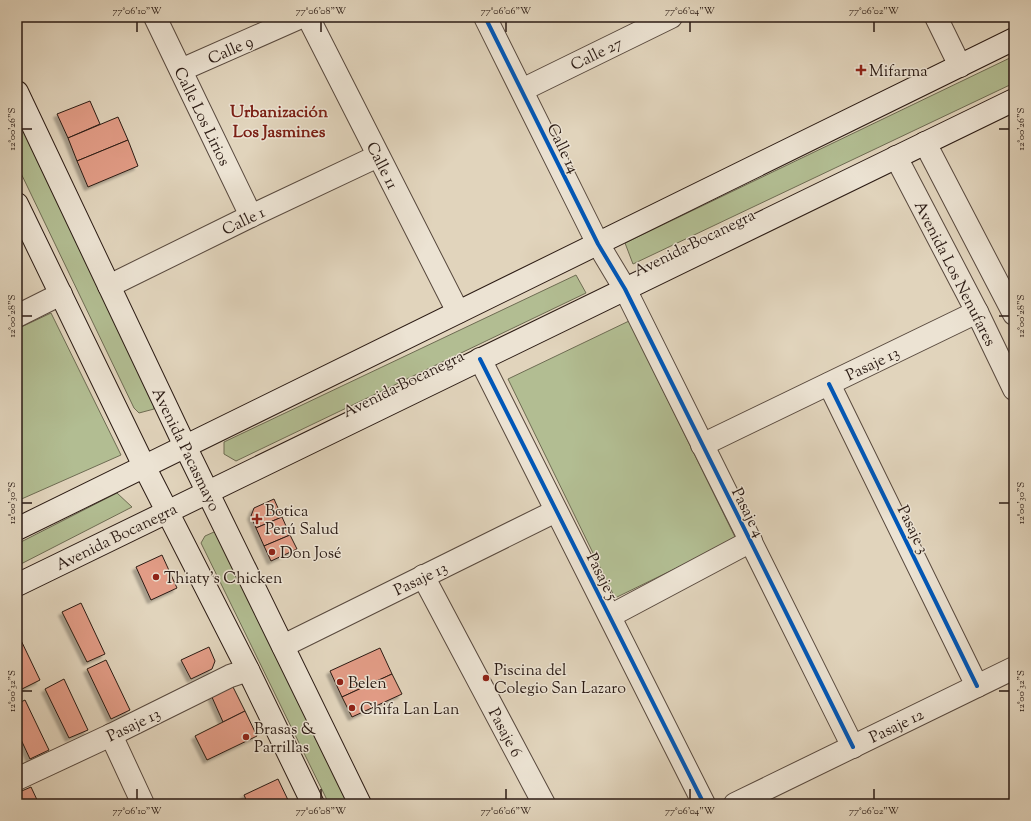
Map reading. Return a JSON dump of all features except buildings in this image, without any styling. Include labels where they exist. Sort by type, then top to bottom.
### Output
[{"type":"street","name":"Calle Los Lirios","points":[[155,17],[251,216]]},
{"type":"street","name":"Calle 9","points":[[181,70],[301,17]]},
{"type":"street","name":"Calle 11","points":[[308,17],[458,312]]},
{"type":"street","name":"Calle 14","points":[[485,17],[598,244],[625,289]]},
{"type":"street","name":"Calle 27","points":[[522,90],[671,17]]},
{"type":"street","points":[[936,17],[960,66]]},
{"type":"street","points":[[17,529],[145,468],[185,446],[1014,39]]},
{"type":"street","name":"Avenida Pacasmayo","points":[[17,92],[185,446],[360,804]]},
{"type":"street","name":"Avenida Bocanegra","points":[[17,585],[1014,100]]},
{"type":"street","name":"Avenida Los Nenufares","points":[[925,144],[1011,302]]},
{"type":"street","name":"Calle 1","points":[[109,286],[251,216],[378,156]]},
{"type":"street","name":"Avenida Los Nenufares","points":[[896,157],[977,312],[1014,389]]},
{"type":"street","points":[[17,204],[145,468],[248,670],[313,804]]},
{"type":"street","name":"Pasaje 4","points":[[625,289],[853,746]]},
{"type":"street","points":[[17,316],[61,294]]},
{"type":"street","name":"Pasaje 13","points":[[702,445],[977,312]]},
{"type":"street","name":"Pasaje 5","points":[[480,359],[704,804]]},
{"type":"street","name":"Pasaje 3","points":[[829,384],[977,686]]},
{"type":"street","name":"Pasaje 13","points":[[283,646],[556,511]]},
{"type":"street","points":[[610,616],[750,541]]},
{"type":"street","name":"Pasaje 6","points":[[424,576],[544,804]]},
{"type":"street","name":"Pasaje 12","points":[[735,804],[1014,668]]},
{"type":"street","name":"Pasaje 13","points":[[17,779],[111,735],[230,676],[248,670]]},
{"type":"street","points":[[111,735],[142,804]]},
{"type":"green space","points":[[1014,56],[1014,83],[633,264],[625,243]]},
{"type":"green space","points":[[17,113],[154,400],[154,409],[139,413],[134,408],[17,165]]},
{"type":"green space","points":[[576,275],[586,293],[236,461],[224,454],[224,442]]},
{"type":"green space","points":[[51,313],[121,455],[17,501],[17,329]]},
{"type":"green space","points":[[629,321],[736,539],[615,598],[508,379]]},
{"type":"green space","points":[[117,493],[132,507],[17,566],[17,544]]},
{"type":"green space","points":[[214,532],[218,533],[353,804],[329,804],[201,543],[205,536]]},
{"type":"cycle path","points":[[485,17],[598,244],[625,289],[853,747]]},
{"type":"cycle path","points":[[480,359],[704,804]]},
{"type":"cycle path","points":[[829,384],[977,686]]},
{"type":"place","name":"Mifarma","points":[[861,70]]},
{"type":"place","name":"Botica Perú Salud","points":[[257,519]]},
{"type":"place","name":"Don José","points":[[272,552]]},
{"type":"place","name":"Thiaty's Chicken","points":[[156,577]]},
{"type":"place","name":"Piscina del Colegio San Lazaro","points":[[486,678]]},
{"type":"place","name":"Belen","points":[[340,682]]},
{"type":"place","name":"Chifa Lan Lan","points":[[352,708]]},
{"type":"place","name":"Brasas & Parrillas","points":[[246,737]]},
{"type":"district","name":"Urbanización Los Jasmines","points":[[279,121]]}]
